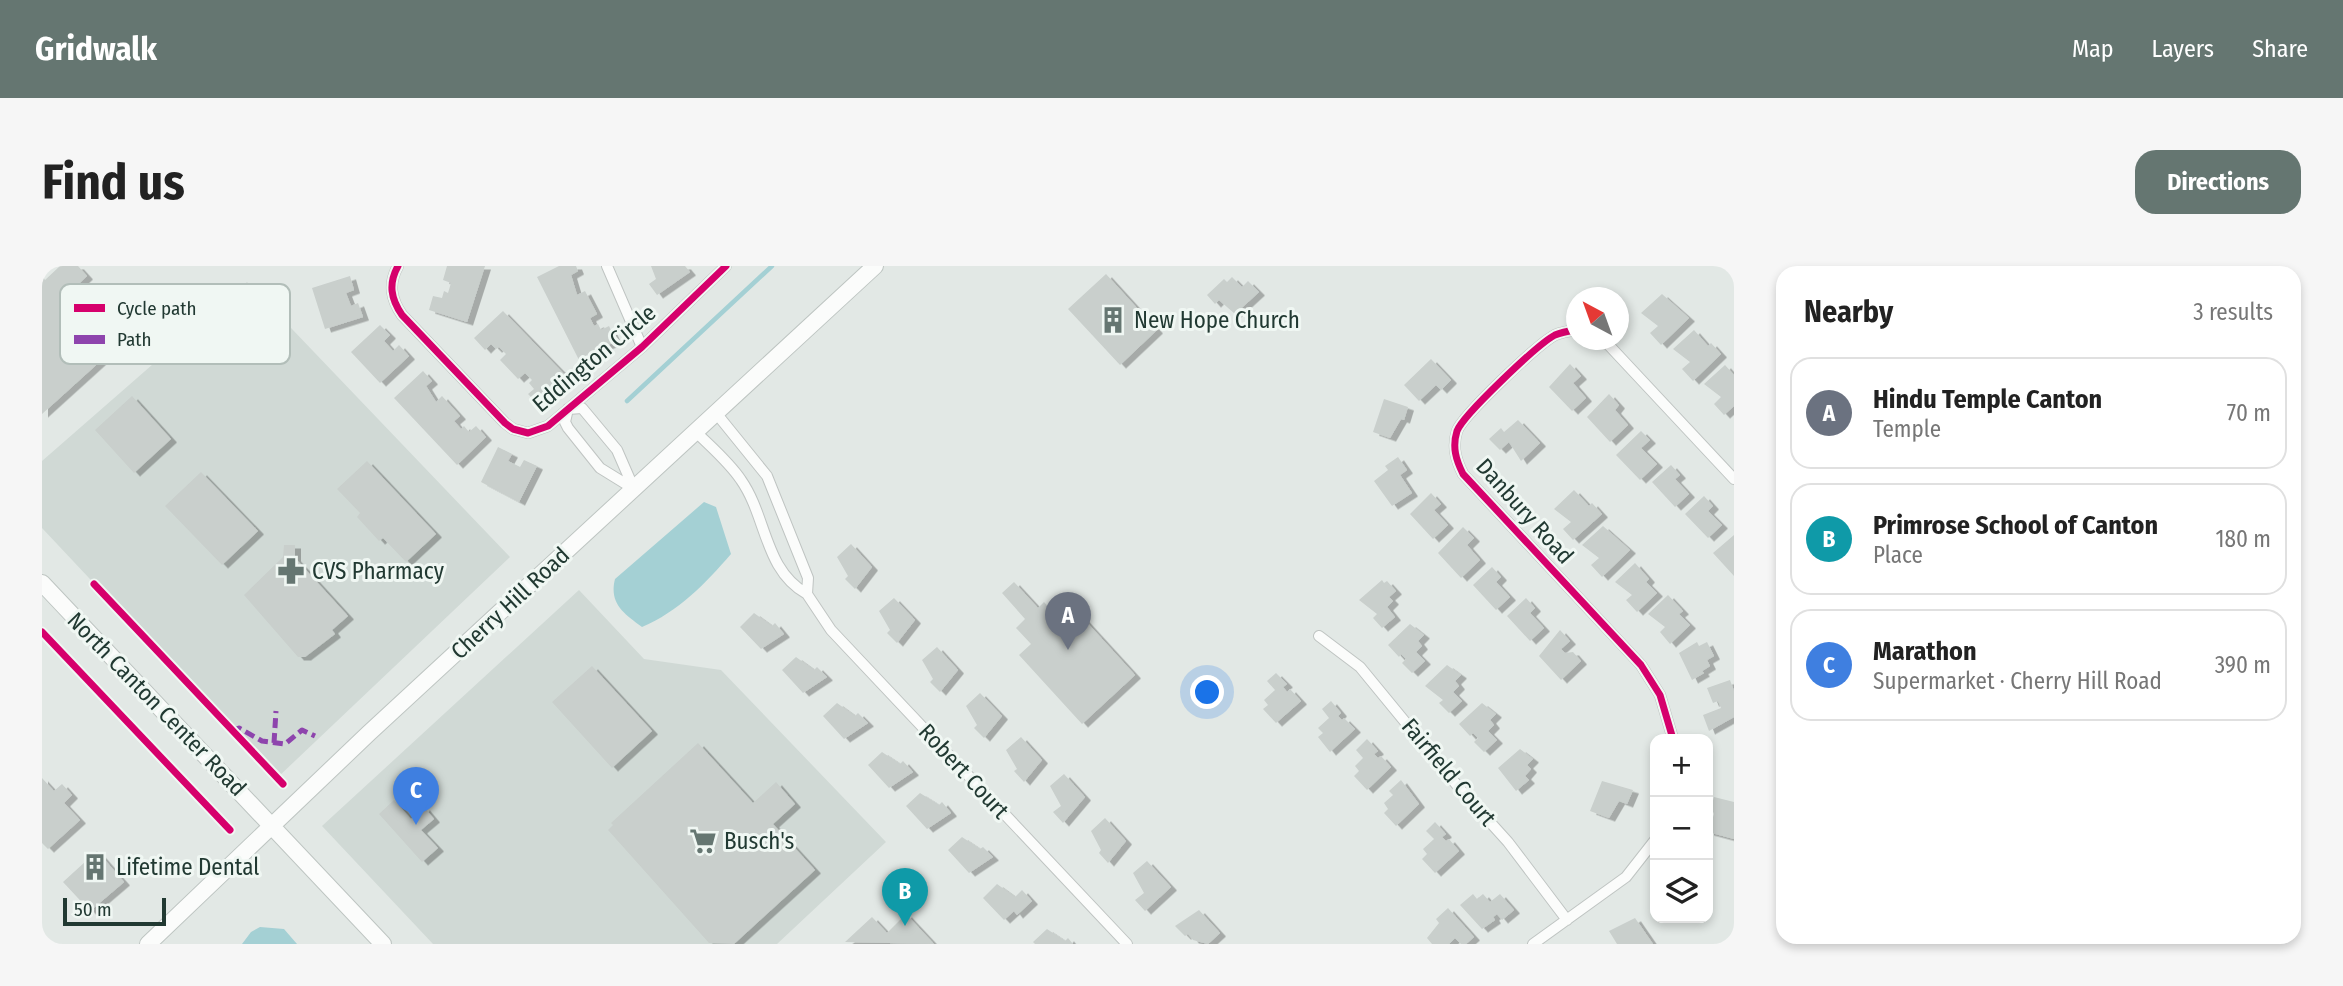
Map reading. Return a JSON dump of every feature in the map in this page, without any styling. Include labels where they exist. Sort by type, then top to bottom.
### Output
[{"type":"main road","name":"Cherry Hill Road","points":[[148,944],[875,266]]},
{"type":"main road","name":"North Canton Center Road","points":[[42,583],[383,944]]},
{"type":"street","name":"Eddington Circle","points":[[398,266],[393,277],[392,295],[402,316],[505,424],[520,432],[536,432],[568,409],[642,347],[726,266]]},
{"type":"street","points":[[607,266],[642,347]]},
{"type":"street","name":"Danbury Road","points":[[1566,332],[1546,341],[1469,412],[1456,433],[1457,461],[1463,474],[1641,665],[1663,702],[1672,734]]},
{"type":"street","points":[[1613,350],[1734,479]]},
{"type":"street","points":[[582,408],[587,411],[617,450],[634,489],[600,467],[568,428],[565,422],[568,409],[582,408]]},
{"type":"street","name":"Robert Court","points":[[716,413],[767,476],[808,578],[807,594]]},
{"type":"street","name":"Robert Court","points":[[696,432],[740,478],[752,500],[775,563],[791,585],[807,594],[831,630],[1127,944]]},
{"type":"street","name":"Fairfield Court","points":[[1319,636],[1360,667],[1468,798],[1508,842],[1567,920]]},
{"type":"street","points":[[1532,944],[1626,877],[1650,846]]},
{"type":"shaded area","points":[[290,327],[510,557],[277,778],[42,528],[42,461],[153,364],[290,364]]},
{"type":"shaded area","points":[[579,590],[644,659],[721,670],[886,842],[777,944],[433,944],[322,826]]},
{"type":"water","points":[[704,502],[716,507],[731,554],[691,596],[642,627],[619,607],[614,595],[615,579]]},
{"type":"water","points":[[260,927],[284,929],[297,944],[242,944],[251,932]]},
{"type":"building","points":[[60,266],[78,266],[87,276],[79,284],[60,284],[60,364],[97,364],[42,414],[42,276],[45,280]]},
{"type":"building","points":[[447,266],[485,266],[467,322],[429,310],[433,296],[442,298],[444,291],[448,293],[451,283],[443,280]]},
{"type":"building","points":[[559,266],[576,266],[578,271],[571,275],[577,295],[585,291],[597,314],[590,318],[594,326],[598,324],[601,330],[609,326],[616,341],[579,360],[537,277]]},
{"type":"building","points":[[651,266],[685,266],[690,272],[657,295],[649,284],[656,279]]},
{"type":"building","name":"New Hope Church","points":[[1106,274],[1157,330],[1120,365],[1068,309]]},
{"type":"building","points":[[350,276],[354,290],[346,293],[351,306],[358,303],[363,317],[325,329],[312,288]]},
{"type":"building","points":[[1232,277],[1242,287],[1248,281],[1259,292],[1235,314],[1219,300],[1215,304],[1207,295],[1224,279],[1227,282]]},
{"type":"building","points":[[1662,294],[1689,318],[1661,345],[1650,333],[1658,326],[1641,313]]},
{"type":"building","points":[[503,311],[567,377],[538,404],[528,394],[534,389],[529,383],[532,380],[525,373],[518,379],[500,360],[506,354],[499,347],[496,349],[491,344],[485,350],[474,338]]},
{"type":"building","points":[[380,325],[390,335],[384,341],[393,351],[399,345],[409,356],[380,383],[351,352]]},
{"type":"building","points":[[1694,330],[1708,346],[1711,343],[1721,354],[1693,381],[1682,369],[1690,362],[1673,349]]},
{"type":"building","points":[[1431,359],[1451,380],[1441,390],[1436,385],[1419,401],[1404,385]]},
{"type":"building","points":[[1570,364],[1581,376],[1573,383],[1586,398],[1572,411],[1549,387]]},
{"type":"building","points":[[1725,365],[1734,375],[1734,406],[1724,415],[1714,404],[1721,397],[1704,384]]},
{"type":"building","points":[[423,371],[432,381],[426,386],[436,402],[442,396],[460,416],[454,421],[461,429],[464,426],[469,432],[476,426],[486,437],[457,465],[394,398]]},
{"type":"building","points":[[1609,394],[1619,405],[1615,410],[1628,425],[1610,442],[1587,417]]},
{"type":"building","points":[[132,396],[171,439],[134,473],[95,430]]},
{"type":"building","points":[[1384,399],[1408,407],[1404,420],[1401,419],[1390,438],[1373,432]]},
{"type":"building","points":[[1518,420],[1540,443],[1521,461],[1509,442],[1500,450],[1489,439],[1501,428],[1504,432]]},
{"type":"building","points":[[1641,431],[1650,440],[1641,448],[1657,464],[1640,480],[1616,455]]},
{"type":"building","points":[[498,447],[512,454],[508,461],[520,467],[524,460],[537,466],[519,502],[481,482]]},
{"type":"building","points":[[1398,457],[1407,470],[1400,475],[1412,493],[1392,506],[1374,481],[1388,470],[1385,466]]},
{"type":"building","points":[[367,461],[436,534],[406,562],[383,538],[379,541],[357,517],[360,513],[337,489]]},
{"type":"building","points":[[1671,465],[1680,475],[1675,479],[1689,494],[1675,507],[1652,482]]},
{"type":"building","points":[[201,472],[258,531],[222,565],[165,506]]},
{"type":"building","points":[[1574,490],[1589,506],[1592,503],[1602,514],[1573,540],[1563,529],[1571,522],[1554,509]]},
{"type":"building","points":[[1431,493],[1441,504],[1434,510],[1448,525],[1433,539],[1410,514]]},
{"type":"building","points":[[1704,496],[1713,506],[1708,511],[1722,525],[1708,538],[1685,514]]},
{"type":"building","points":[[1603,526],[1630,550],[1602,577],[1591,565],[1599,558],[1582,545]]},
{"type":"building","points":[[1463,527],[1474,538],[1467,545],[1480,560],[1461,578],[1438,553]]},
{"type":"building","points":[[1734,535],[1734,576],[1713,553]]},
{"type":"building","points":[[851,544],[872,567],[855,589],[845,579],[848,576],[837,557]]},
{"type":"building","name":"CVS Pharmacy","points":[[284,545],[295,545],[295,558],[348,616],[332,630],[335,634],[305,657],[298,657],[244,595],[283,557]]},
{"type":"building","points":[[1635,563],[1649,579],[1646,582],[1657,593],[1637,612],[1626,600],[1632,595],[1615,582]]},
{"type":"building","points":[[1492,567],[1501,577],[1496,582],[1510,597],[1496,610],[1473,585]]},
{"type":"building","points":[[1382,580],[1384,583],[1387,581],[1396,591],[1389,597],[1393,601],[1387,607],[1395,617],[1382,628],[1373,618],[1377,614],[1359,600]]},
{"type":"building","points":[[1014,582],[1038,608],[1044,602],[1058,618],[1071,605],[1135,675],[1082,724],[1019,655],[1031,644],[1016,628],[1025,619],[1002,593]]},
{"type":"building","points":[[1668,595],[1683,611],[1679,614],[1690,625],[1670,644],[1660,632],[1665,627],[1648,614]]},
{"type":"building","points":[[894,598],[915,620],[897,643],[887,633],[890,630],[879,611]]},
{"type":"building","points":[[1526,598],[1535,608],[1530,613],[1544,628],[1530,641],[1507,616]]},
{"type":"building","points":[[754,613],[772,626],[775,623],[784,634],[761,649],[740,627]]},
{"type":"building","points":[[1410,624],[1424,635],[1418,641],[1422,646],[1416,652],[1425,661],[1412,673],[1402,663],[1406,659],[1401,654],[1399,657],[1388,645]]},
{"type":"building","points":[[1560,630],[1570,641],[1561,649],[1565,653],[1573,652],[1581,661],[1561,680],[1539,656]]},
{"type":"building","points":[[1697,642],[1699,646],[1707,642],[1714,656],[1707,660],[1710,666],[1702,671],[1704,673],[1692,680],[1679,653]]},
{"type":"building","points":[[937,647],[958,670],[940,692],[930,682],[933,679],[922,660]]},
{"type":"building","points":[[796,657],[814,670],[817,667],[827,677],[803,693],[782,670]]},
{"type":"building","points":[[1447,665],[1461,675],[1455,681],[1459,686],[1453,692],[1462,701],[1449,713],[1439,703],[1443,700],[1425,686]]},
{"type":"building","points":[[592,666],[652,731],[612,768],[552,702]]},
{"type":"building","points":[[1276,673],[1287,684],[1283,687],[1287,692],[1290,689],[1301,701],[1276,723],[1263,709],[1268,705],[1264,700],[1275,690],[1267,681]]},
{"type":"building","points":[[1730,680],[1734,691],[1734,717],[1709,731],[1703,715],[1721,708],[1718,701],[1713,703],[1707,688]]},
{"type":"building","points":[[980,693],[1002,716],[984,738],[974,728],[977,725],[966,706]]},
{"type":"building","points":[[1331,701],[1341,713],[1338,716],[1355,729],[1330,752],[1318,737],[1323,733],[1318,728],[1329,718],[1322,709]]},
{"type":"building","points":[[837,703],[855,716],[858,713],[868,723],[844,739],[823,716]]},
{"type":"building","points":[[1482,703],[1496,714],[1490,720],[1494,725],[1488,731],[1497,740],[1484,752],[1474,742],[1478,738],[1473,733],[1470,736],[1459,724]]},
{"type":"building","points":[[1021,737],[1042,760],[1024,782],[1014,771],[1017,769],[1006,750]]},
{"type":"building","points":[[1367,739],[1378,751],[1374,754],[1378,758],[1381,756],[1391,767],[1367,790],[1354,776],[1359,771],[1355,766],[1363,758],[1356,750]]},
{"type":"building","name":"Busch's","points":[[698,743],[753,803],[776,782],[795,804],[773,824],[815,870],[734,944],[709,943],[608,830],[613,825],[611,823]]},
{"type":"building","points":[[1520,749],[1533,759],[1527,765],[1531,769],[1525,776],[1529,780],[1516,791],[1498,768]]},
{"type":"building","points":[[882,752],[900,764],[903,761],[913,772],[889,788],[868,765]]},
{"type":"building","points":[[1064,774],[1085,797],[1063,823],[1053,812],[1061,806],[1050,786]]},
{"type":"building","points":[[42,778],[54,791],[62,784],[72,795],[64,803],[80,820],[48,849],[42,843]]},
{"type":"building","points":[[1401,780],[1419,804],[1396,826],[1384,813],[1388,809],[1384,803],[1393,795],[1389,791]]},
{"type":"building","points":[[1602,781],[1633,790],[1627,804],[1619,801],[1609,818],[1590,811]]},
{"type":"building","points":[[920,793],[939,805],[942,802],[951,813],[927,829],[906,806]]},
{"type":"building","points":[[1714,797],[1734,802],[1734,839],[1713,833]]},
{"type":"building","points":[[394,800],[411,819],[424,807],[434,819],[421,830],[438,848],[422,862],[379,814]]},
{"type":"building","points":[[1105,818],[1126,841],[1108,863],[1099,853],[1101,850],[1091,831]]},
{"type":"building","points":[[1435,822],[1446,834],[1442,837],[1446,841],[1449,839],[1459,851],[1435,873],[1422,859],[1427,854],[1423,849],[1434,839],[1426,831]]},
{"type":"building","points":[[962,837],[980,849],[983,847],[993,857],[969,873],[948,850]]},
{"type":"building","name":"Lifetime Dental","points":[[97,851],[124,882],[90,911],[63,882]]},
{"type":"building","points":[[1147,861],[1171,887],[1145,911],[1135,900],[1144,893],[1133,873]]},
{"type":"building","points":[[997,884],[1015,897],[1022,890],[1032,901],[1017,915],[1014,911],[1004,920],[983,898]]},
{"type":"building","points":[[1473,894],[1477,899],[1483,894],[1490,902],[1500,894],[1514,910],[1502,920],[1497,914],[1493,917],[1495,920],[1482,929],[1460,905]]},
{"type":"building","points":[[1448,908],[1474,937],[1466,944],[1461,944],[1455,938],[1449,944],[1432,944],[1427,938],[1439,923],[1436,919]]},
{"type":"building","points":[[1199,910],[1220,933],[1208,944],[1193,940],[1188,934],[1185,936],[1175,926]]},
{"type":"building","points":[[906,914],[934,944],[845,942],[872,917],[887,933]]},
{"type":"building","points":[[1635,918],[1653,944],[1617,944],[1609,931]]},
{"type":"building","points":[[1047,929],[1065,941],[1068,938],[1073,944],[1035,944],[1033,942]]},
{"type":"waterway","points":[[627,401],[772,266]]},
{"type":"marked path","points":[[274,743],[276,711]]},
{"type":"marked path","points":[[232,731],[239,728],[262,741],[285,744],[302,730],[315,736]]},
{"type":"cycle path","points":[[398,266],[392,291],[402,315],[505,423],[513,429],[528,433],[548,426],[642,347],[726,266]]},
{"type":"cycle path","points":[[1566,332],[1546,341],[1472,411],[1457,431],[1457,458],[1463,474],[1641,665],[1660,695],[1672,734]]},
{"type":"cycle path","points":[[94,584],[283,784]]},
{"type":"cycle path","points":[[42,632],[230,830]]},
{"type":"place","name":"New Hope Church","points":[[1113,320]]},
{"type":"place","name":"CVS Pharmacy","points":[[291,571]]},
{"type":"place","name":"Hindu Temple Canton","points":[[1068,650]]},
{"type":"place","name":"Marathon","points":[[416,825]]},
{"type":"place","name":"Busch's","points":[[703,841]]},
{"type":"place","name":"Lifetime Dental","points":[[95,867]]},
{"type":"place","name":"Primrose School of Canton","points":[[905,926]]}]
